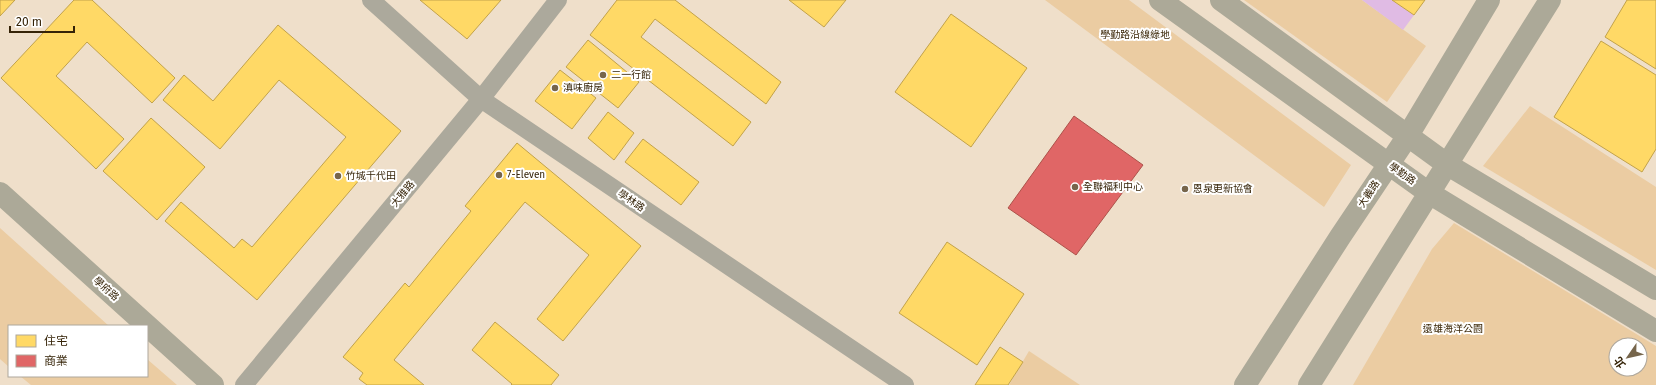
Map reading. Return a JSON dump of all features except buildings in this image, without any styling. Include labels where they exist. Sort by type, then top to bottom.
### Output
[{"type":"street","name":"學林路","points":[[371,0],[481,99],[904,385]]},
{"type":"street","name":"大雅路","points":[[244,385],[481,99],[558,0]]},
{"type":"street","name":"學勤路","points":[[1160,0],[1429,193],[1656,331]]},
{"type":"street","points":[[1221,0],[1448,165],[1656,289]]},
{"type":"street","name":"大義路","points":[[1245,385],[1388,164],[1408,137],[1489,0]]},
{"type":"street","points":[[1309,385],[1550,0]]},
{"type":"street","name":"學府路","points":[[0,193],[146,325]]},
{"type":"street","name":"學府路","points":[[148,326],[213,385]]},
{"type":"green space","name":"學勤路沿線綠地","points":[[1045,0],[1129,0],[1351,165],[1324,207]]},
{"type":"green space","points":[[1244,0],[1362,0],[1426,46],[1387,102]]},
{"type":"green space","points":[[1530,106],[1656,187],[1656,270],[1483,166]]},
{"type":"green space","name":"遠雄海洋公園","points":[[1454,223],[1641,337],[1608,337],[1608,377],[1648,377],[1648,341],[1656,346],[1656,385],[1353,385],[1432,249]]},
{"type":"green space","points":[[0,228],[108,325],[8,325],[8,366],[0,359]]},
{"type":"green space","points":[[1029,351],[1080,385],[1009,385]]},
{"type":"green space","points":[[148,360],[177,385],[31,385],[21,377],[148,377]]},
{"type":"shaded area","points":[[1362,0],[1392,0],[1414,15],[1403,30]]},
{"type":"place","name":"二一行館","points":[[603,75]]},
{"type":"place","name":"滇味廚房","points":[[555,88]]},
{"type":"place","name":"7-Eleven","points":[[499,175]]},
{"type":"place","name":"竹城千代田","points":[[338,176]]},
{"type":"place","name":"全聯福利中心","points":[[1075,187]]},
{"type":"place","name":"恩泉更新協會","points":[[1185,189]]}]
